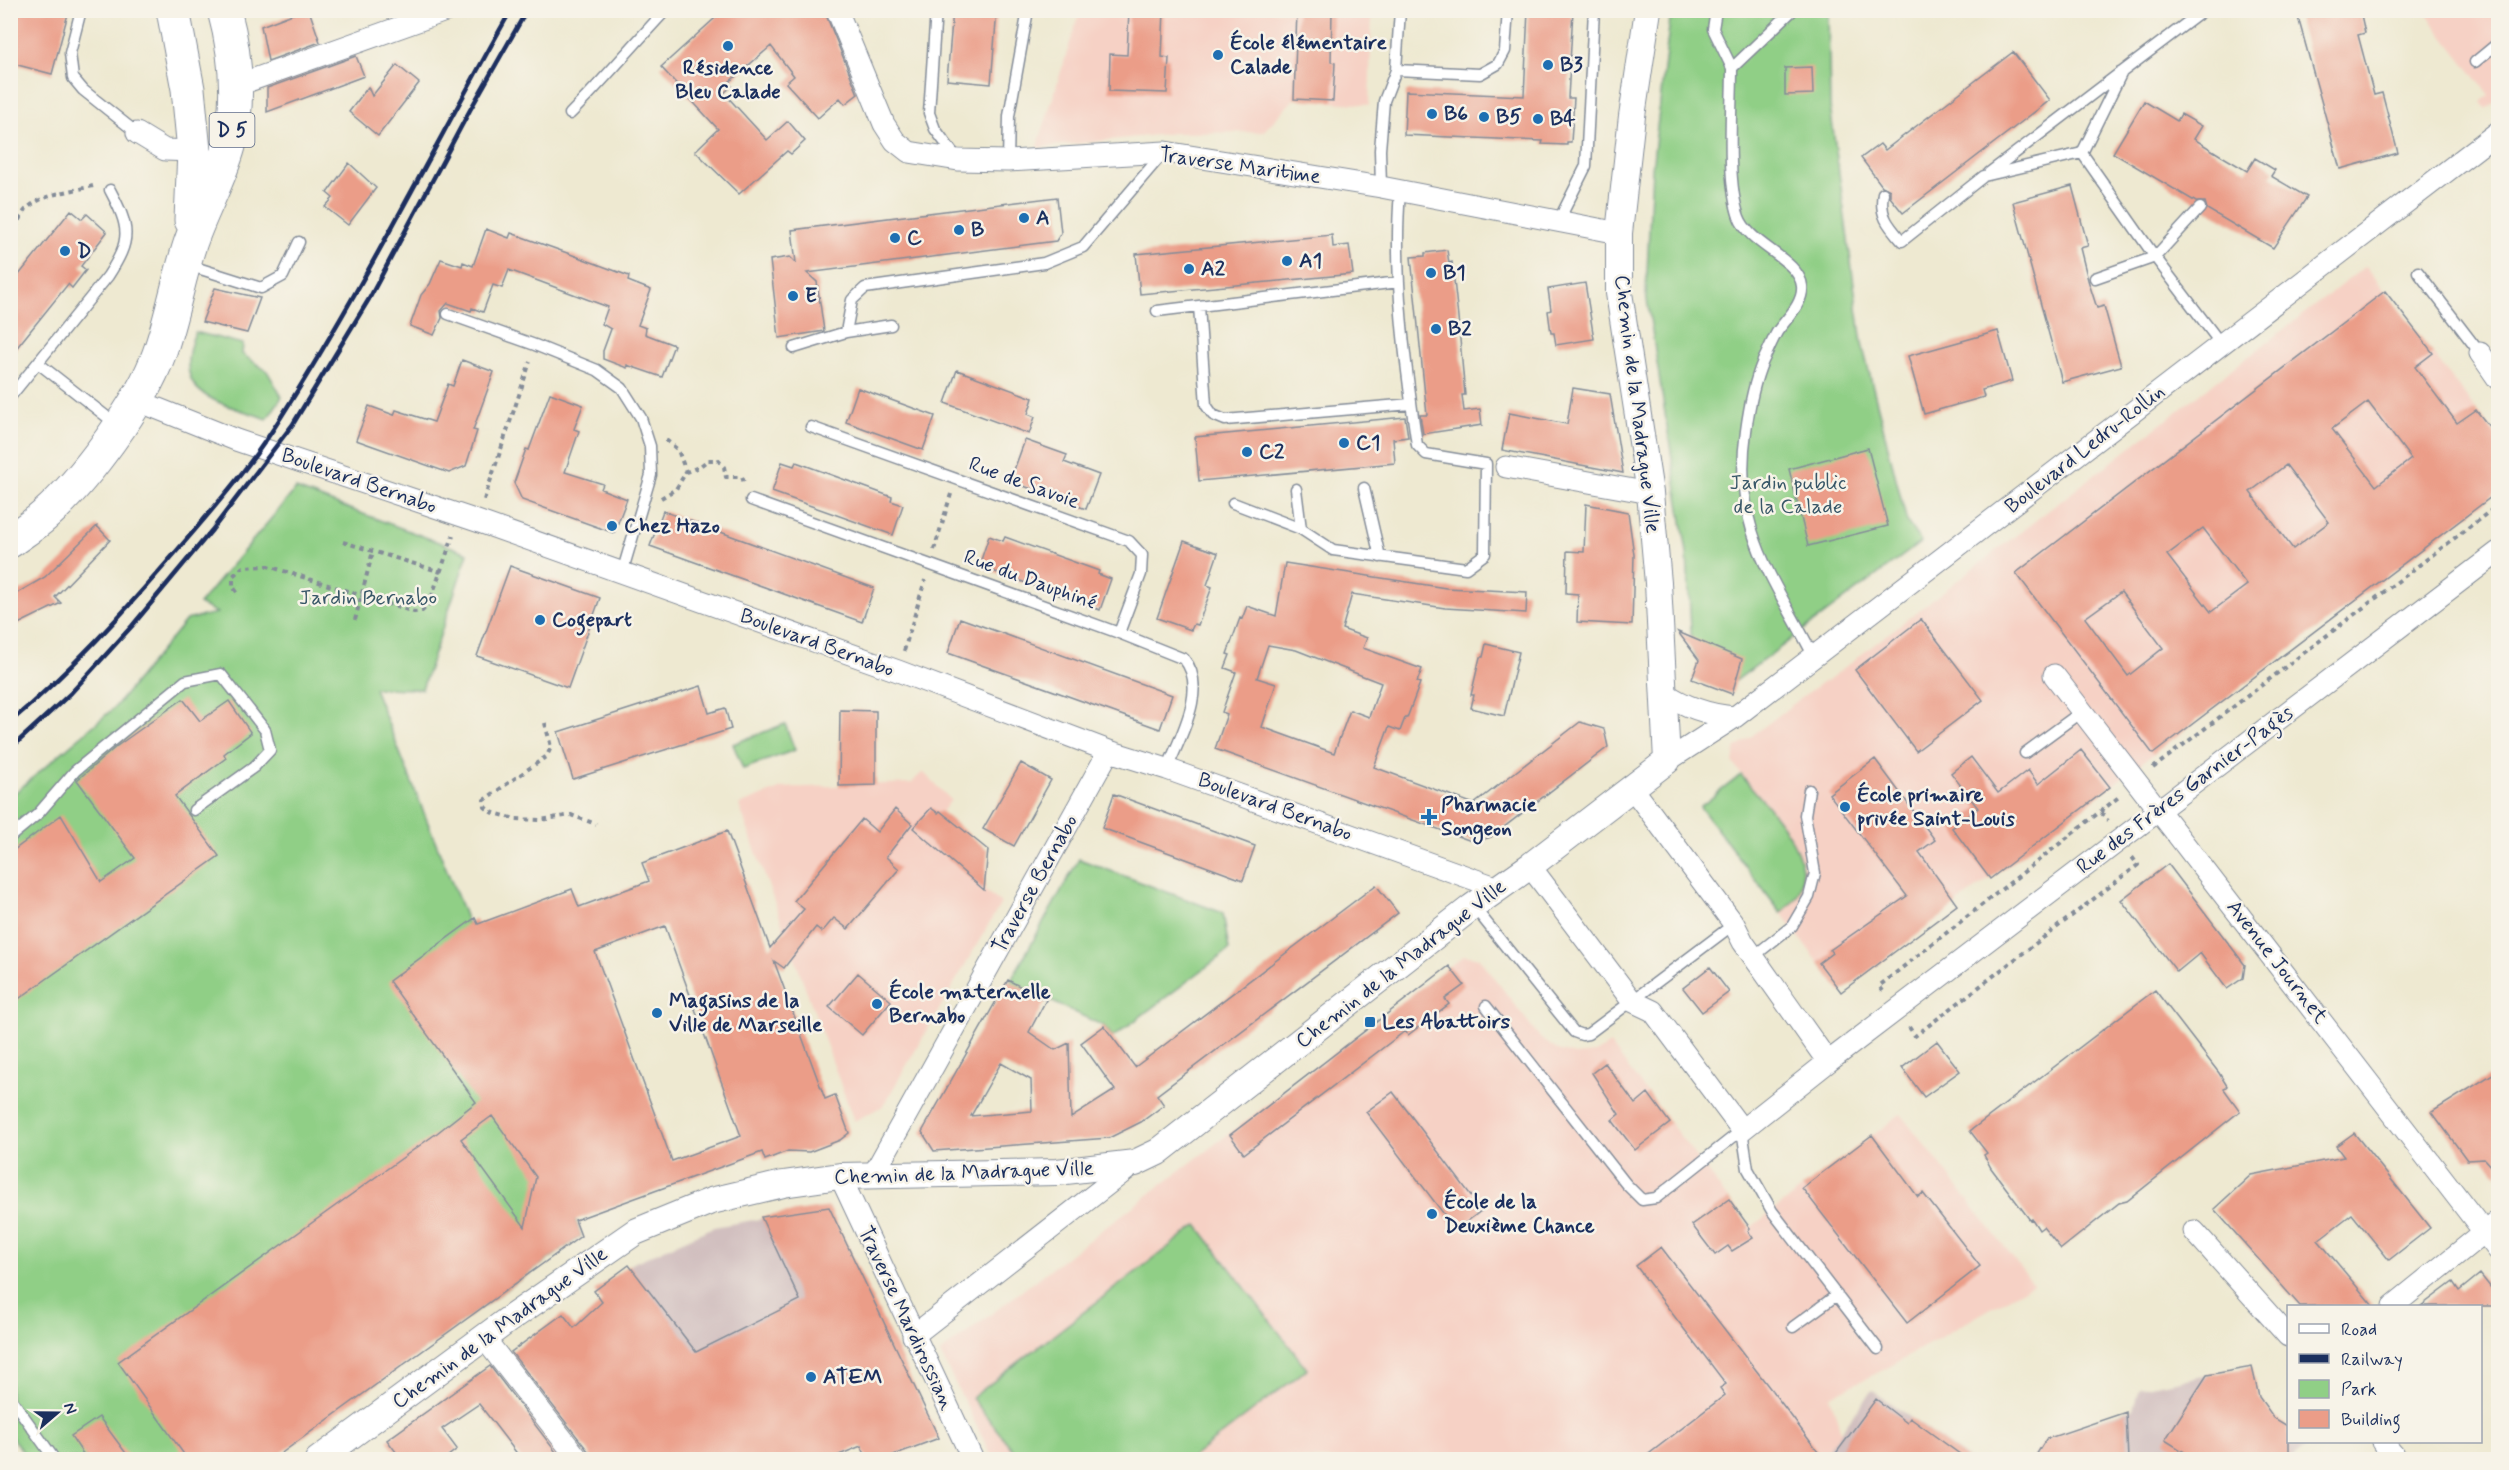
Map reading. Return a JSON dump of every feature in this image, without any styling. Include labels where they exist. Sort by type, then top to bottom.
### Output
[{"type":"main road","name":"D 5","points":[[173,10],[188,89],[194,151],[188,253]]},
{"type":"main road","name":"D 5","points":[[10,541],[44,517],[81,477],[127,413],[159,354],[188,253],[228,148],[235,112],[230,31],[224,10]]},
{"type":"street","points":[[235,86],[448,10]]},
{"type":"street","name":"Traverse Maritime","points":[[837,10],[884,124],[895,141],[909,152],[958,160],[1008,161],[1165,152],[1390,190],[1619,233]]},
{"type":"street","name":"Chemin de la Madrague Ville","points":[[318,1460],[484,1338],[635,1232],[711,1201],[783,1184],[840,1176],[873,1174],[963,1176],[1057,1172],[1134,1163],[1158,1152],[1474,906],[1633,789],[1667,761],[1658,583],[1650,493],[1618,293],[1619,233],[1632,116],[1648,10]]},
{"type":"street","name":"Boulevard Ledru-Rollin","points":[[1667,761],[1735,717],[1813,655],[2060,469],[2499,132]]},
{"type":"street","points":[[137,133],[165,150],[194,151]]},
{"type":"street","points":[[2480,353],[2499,379]]},
{"type":"street","name":"Boulevard Bernabo","points":[[127,413],[236,440],[469,518],[898,671],[1109,751],[1167,769],[1498,888]]},
{"type":"street","points":[[1496,465],[1650,493]]},
{"type":"street","name":"Rue des Frères Garnier-Pagès","points":[[1742,1131],[1828,1062],[2499,552]]},
{"type":"street","name":"Avenue Journet","points":[[2054,675],[2081,712],[2492,1226],[2499,1250]]},
{"type":"street","points":[[1663,692],[1682,705],[1716,716],[1735,717]]},
{"type":"street","name":"Traverse Bernabo","points":[[873,1174],[1109,751]]},
{"type":"street","points":[[1633,789],[1734,924],[1828,1062]]},
{"type":"street","points":[[1530,866],[1632,1001],[1653,1011],[1742,1131]]},
{"type":"street","points":[[913,1336],[1134,1163]]},
{"type":"street","name":"Traverse Mardirossian","points":[[840,1176],[973,1460]]},
{"type":"street","points":[[2394,1305],[2492,1226]]},
{"type":"street","points":[[2194,1231],[2287,1334]]},
{"type":"street","points":[[484,1338],[579,1460]]},
{"type":"street","points":[[2383,1443],[2398,1460]]},
{"type":"lane","points":[[81,10],[70,52],[73,78],[83,90],[137,133]]},
{"type":"lane","points":[[570,114],[602,83],[621,57],[666,10]]},
{"type":"lane","points":[[936,10],[929,113],[935,129],[958,160]]},
{"type":"lane","points":[[1008,161],[1009,116],[1028,10]]},
{"type":"lane","points":[[1233,503],[1301,529],[1333,550],[1466,568],[1485,554],[1496,465],[1426,454],[1417,445],[1411,404],[1396,232],[1390,190],[1380,150],[1384,101],[1396,70],[1400,10]]},
{"type":"lane","points":[[1396,70],[1480,74],[1498,64],[1505,51],[1508,10]]},
{"type":"lane","points":[[1558,222],[1586,166],[1594,10]]},
{"type":"lane","points":[[1716,10],[1713,29],[1732,68],[1732,174],[1739,218],[1751,236],[1794,269],[1802,283],[1802,296],[1776,334],[1760,369],[1748,412],[1741,462],[1744,502],[1753,540],[1813,655]]},
{"type":"lane","points":[[1732,68],[1793,10]]},
{"type":"lane","points":[[1883,193],[1880,206],[1884,219],[1902,241],[1984,176],[2204,10]]},
{"type":"lane","points":[[2475,62],[2499,43]]},
{"type":"lane","points":[[2082,153],[2122,72]]},
{"type":"lane","points":[[846,332],[852,300],[866,288],[1044,263],[1083,248],[1165,152]]},
{"type":"lane","points":[[1984,176],[2082,153]]},
{"type":"lane","points":[[2082,153],[2155,257],[2221,344]]},
{"type":"lane","points":[[10,397],[120,257],[126,235],[124,216],[110,190]]},
{"type":"lane","points":[[2096,278],[2155,257],[2200,208]]},
{"type":"lane","points":[[188,253],[261,288],[283,276],[299,242]]},
{"type":"lane","points":[[2418,272],[2480,353]]},
{"type":"lane","points":[[1157,311],[1399,282]]},
{"type":"lane","points":[[1199,306],[1206,405],[1213,415],[1225,420],[1411,404]]},
{"type":"lane","points":[[448,314],[597,370],[622,388],[641,418],[650,446],[651,475],[622,573]]},
{"type":"lane","points":[[794,348],[846,332],[891,325]]},
{"type":"lane","points":[[38,363],[127,413]]},
{"type":"lane","name":"Rue de Savoie","points":[[811,427],[1129,541],[1142,555],[1141,574],[1119,633]]},
{"type":"lane","points":[[1364,488],[1380,557]]},
{"type":"lane","points":[[1296,489],[1301,529]]},
{"type":"lane","name":"Rue du Dauphiné","points":[[751,500],[1119,633],[1184,660],[1191,668],[1194,686],[1190,708],[1167,769]]},
{"type":"lane","points":[[10,837],[38,814],[75,771],[184,681],[221,674],[265,730],[270,750],[254,766],[194,810]]},
{"type":"lane","points":[[2025,753],[2081,712]]},
{"type":"lane","points":[[1754,956],[1792,926],[1809,897],[1815,873],[1805,815],[1809,790]]},
{"type":"lane","points":[[1474,906],[1574,1032],[1582,1035],[1588,1034],[1734,924]]},
{"type":"lane","points":[[1486,1006],[1626,1184],[1642,1200],[1656,1198],[1742,1131],[1748,1169],[1772,1211],[1878,1349]]},
{"type":"lane","points":[[1793,1327],[1837,1295]]},
{"type":"lane","points":[[10,1397],[55,1460]]},
{"type":"lane","points":[[10,1455],[14,1460]]},
{"type":"path","points":[[10,246],[20,219],[27,208],[35,202],[97,184],[110,190]]},
{"type":"path","points":[[237,592],[233,587],[233,576],[243,567],[268,566],[414,612],[422,611],[429,604],[441,572],[469,518],[532,356]]},
{"type":"path","points":[[644,503],[667,496],[676,489],[686,472],[699,467],[708,460],[718,460],[724,467],[726,477],[742,477]]},
{"type":"path","points":[[937,539],[951,494]]},
{"type":"path","points":[[2150,771],[2499,505]]},
{"type":"path","points":[[343,542],[441,572]]},
{"type":"path","points":[[355,620],[374,551]]},
{"type":"path","points":[[898,671],[922,589]]},
{"type":"path","points":[[545,723],[550,747],[547,756],[484,800],[485,807],[490,812],[515,819],[541,820],[571,815],[596,824]]},
{"type":"path","points":[[1879,986],[2121,795]]},
{"type":"shaded area","name":"École élémentaire Calade","points":[[1080,11],[1372,11],[1369,105],[1294,99],[1263,132],[1174,133],[1037,148]]},
{"type":"shaded area","points":[[2424,11],[2498,11],[2498,99],[2486,109],[2481,102],[2489,95]]},
{"type":"shaded area","points":[[2366,266],[2498,439],[2498,491],[1841,992],[1781,913],[1797,898],[1803,874],[1803,863],[1792,840],[1733,763],[1735,749],[1822,682],[1827,681]]},
{"type":"shaded area","name":"École maternelle Bernabo","points":[[923,772],[951,800],[942,812],[984,847],[987,862],[984,890],[1001,903],[883,1106],[854,1121],[739,805],[782,788],[911,783]]},
{"type":"shaded area","name":"École de la Deuxième Chance","points":[[1464,955],[1479,958],[1541,1039],[1557,1050],[1575,1055],[1596,1053],[1610,1044],[1750,1228],[1901,1114],[2033,1284],[1887,1368],[1830,1396],[1841,1432],[1820,1459],[993,1459],[940,1353]]},
{"type":"shaded area","points":[[829,1207],[929,1418],[770,1459],[629,1265],[714,1227]]},
{"type":"shaded area","points":[[2251,1367],[2259,1397],[2274,1418],[2287,1426],[2287,1443],[2310,1443],[2291,1459],[2033,1460],[2046,1439],[2133,1408],[2139,1388]]},
{"type":"shaded area","points":[[1872,1390],[1968,1459],[1820,1460]]},
{"type":"green space","name":"Jardin public de la Calade","points":[[1671,11],[1837,11],[1828,14],[1830,106],[1862,344],[1907,522],[1921,542],[1734,682],[1699,660],[1692,650],[1687,553],[1646,293],[1652,169]]},
{"type":"green space","points":[[195,332],[243,344],[242,354],[267,371],[282,397],[267,419],[216,401],[203,394],[193,384],[188,371],[189,354]]},
{"type":"green space","name":"Jardin Bernabo","points":[[296,489],[468,553],[422,689],[374,688],[462,908],[581,1236],[271,1459],[28,1459],[10,1435],[10,797],[115,707],[186,620],[217,613],[199,604]]},
{"type":"green space","points":[[785,724],[795,750],[743,769],[733,744]]},
{"type":"green space","points":[[1741,775],[1787,832],[1796,848],[1801,864],[1802,881],[1797,896],[1781,913],[1700,807]]},
{"type":"green space","points":[[1079,859],[1223,913],[1229,950],[1113,1037],[1104,1026],[1010,982]]},
{"type":"green space","points":[[1197,1225],[1307,1369],[1190,1459],[1020,1459],[972,1398]]},
{"type":"building","points":[[10,10],[69,10],[52,74],[10,63]]},
{"type":"building","points":[[303,10],[309,10],[320,42],[268,61],[261,26]]},
{"type":"building","points":[[724,10],[824,10],[858,94],[845,104],[840,98],[818,118],[786,83],[794,76],[771,46],[728,83],[732,86],[724,93],[767,140],[788,121],[805,141],[791,154],[787,151],[739,194],[695,151],[718,129],[661,67]]},
{"type":"building","points":[[953,10],[997,10],[991,84],[947,80]]},
{"type":"building","points":[[1129,10],[1164,10],[1162,57],[1169,58],[1167,93],[1109,91],[1110,54],[1127,55]]},
{"type":"building","points":[[1297,10],[1332,10],[1331,62],[1335,63],[1333,101],[1294,99]]},
{"type":"building","points":[[1528,10],[1573,10],[1568,98],[1574,98],[1571,142],[1567,142],[1567,145],[1542,144],[1543,141],[1404,135],[1406,91],[1524,96]]},
{"type":"building","points":[[2296,10],[2360,10],[2365,33],[2358,35],[2374,95],[2382,93],[2398,153],[2340,169]]},
{"type":"building","points":[[2013,52],[2050,100],[1903,213],[1890,197],[1890,190],[1882,186],[1861,158],[1880,144],[1885,150]]},
{"type":"building","points":[[356,56],[364,76],[267,112],[267,88]]},
{"type":"building","points":[[397,65],[419,83],[378,136],[349,112],[368,87],[372,96]]},
{"type":"building","points":[[1812,67],[1813,94],[1785,95],[1785,68]]},
{"type":"building","points":[[2144,101],[2177,121],[2181,114],[2202,126],[2194,139],[2247,171],[2255,158],[2275,170],[2271,176],[2307,197],[2273,248],[2207,209],[2205,202],[2196,202],[2113,153]]},
{"type":"building","points":[[349,163],[376,188],[348,225],[325,207],[333,198],[327,193]]},
{"type":"building","points":[[2072,186],[2088,246],[2080,248],[2088,280],[2097,308],[2104,306],[2121,366],[2062,382],[2013,202]]},
{"type":"building","points":[[1057,197],[1061,233],[1056,241],[807,273],[817,282],[824,331],[779,338],[770,260],[790,257],[796,263],[792,230]]},
{"type":"building","name":"D","points":[[71,210],[82,219],[87,214],[107,232],[81,266],[86,270],[72,288],[68,284],[10,356],[10,286]]},
{"type":"building","points":[[486,229],[509,238],[511,233],[570,254],[629,276],[628,281],[651,290],[638,325],[646,328],[645,334],[674,345],[662,377],[603,359],[603,351],[611,329],[602,324],[608,307],[509,270],[502,288],[493,285],[483,312],[472,308],[471,311],[448,303],[441,311],[442,318],[434,335],[410,326],[421,295],[430,284],[441,259],[462,266],[463,262],[473,266]]},
{"type":"building","points":[[1332,235],[1333,247],[1349,245],[1353,274],[1140,294],[1136,254]]},
{"type":"building","points":[[1447,250],[1449,263],[1452,262],[1458,317],[1465,395],[1462,395],[1464,411],[1480,409],[1482,425],[1423,434],[1420,415],[1427,415],[1411,257]]},
{"type":"building","points":[[1585,283],[1594,339],[1556,345],[1554,333],[1551,333],[1548,289]]},
{"type":"building","points":[[215,288],[260,298],[247,333],[202,322]]},
{"type":"building","points":[[2385,291],[2433,353],[2415,367],[2457,423],[2476,410],[2499,439],[2499,491],[2153,754],[2016,573]],"holes":[[[2368,402],[2411,459],[2376,486],[2332,429]],[[2286,465],[2329,522],[2293,549],[2250,492]],[[2203,528],[2247,585],[2211,612],[2167,555]],[[2121,592],[2163,648],[2128,676],[2085,618]]]},
{"type":"building","points":[[1998,331],[2012,381],[1982,390],[1984,397],[1924,414],[1908,356]]},
{"type":"building","points":[[462,360],[494,372],[473,430],[477,431],[466,466],[449,473],[356,440],[369,406],[394,415],[396,410],[434,422],[448,384],[453,386]]},
{"type":"building","points":[[957,370],[1033,398],[1028,414],[1035,417],[1029,434],[945,403]]},
{"type":"building","points":[[858,388],[935,416],[923,450],[846,422]]},
{"type":"building","points":[[1573,388],[1610,394],[1623,473],[1502,450],[1509,413],[1567,424]]},
{"type":"building","points":[[550,393],[583,405],[574,429],[579,431],[565,472],[603,484],[601,489],[627,499],[614,533],[522,500],[514,483]]},
{"type":"building","points":[[1405,417],[1408,437],[1393,439],[1395,463],[1199,481],[1195,437]]},
{"type":"building","points":[[1025,440],[1067,455],[1064,462],[1099,475],[1086,509],[1010,481]]},
{"type":"building","points":[[1868,448],[1888,526],[1808,546],[1789,469]]},
{"type":"building","points":[[782,462],[794,466],[796,462],[892,497],[891,501],[903,505],[893,535],[772,492]]},
{"type":"building","points":[[1586,504],[1628,512],[1634,555],[1632,625],[1577,622],[1578,594],[1566,593],[1567,551],[1584,552]]},
{"type":"building","points":[[663,511],[874,588],[862,622],[650,546]]},
{"type":"building","points":[[97,526],[110,540],[55,597],[61,603],[10,628],[10,597],[45,577]]},
{"type":"building","points":[[989,536],[1003,541],[1005,537],[1099,571],[1098,574],[1111,579],[1100,610],[979,566]]},
{"type":"building","points":[[1184,541],[1218,553],[1207,585],[1212,587],[1198,625],[1194,624],[1191,630],[1157,618]]},
{"type":"building","points":[[1285,563],[1446,588],[1527,592],[1526,613],[1445,608],[1352,594],[1342,629],[1367,638],[1363,648],[1422,669],[1417,682],[1420,683],[1407,718],[1400,731],[1389,727],[1374,767],[1474,804],[1580,722],[1604,729],[1608,747],[1491,837],[1474,842],[1215,749],[1227,714],[1222,712],[1236,672],[1225,668],[1230,655],[1227,654],[1240,618],[1242,619],[1247,606],[1276,616]],"holes":[[[1268,645],[1296,650],[1381,683],[1369,717],[1350,710],[1334,753],[1262,727],[1276,684],[1257,678]]]},
{"type":"building","points":[[510,566],[600,598],[568,688],[477,656]]},
{"type":"building","points":[[960,618],[1172,695],[1160,729],[948,653]]},
{"type":"building","points":[[1921,619],[1983,700],[1916,751],[1855,670]]},
{"type":"building","points":[[1678,632],[1742,659],[1732,694],[1692,679],[1699,660]]},
{"type":"building","points":[[1486,644],[1519,652],[1504,716],[1471,708],[1474,695],[1471,695],[1480,657],[1483,657]]},
{"type":"building","points":[[701,686],[709,713],[725,708],[731,729],[573,779],[558,732]]},
{"type":"building","points":[[183,699],[200,721],[229,701],[251,733],[224,754],[226,758],[175,796],[219,856],[10,1005],[10,853],[61,815],[101,882],[135,858],[77,780],[117,746]]},
{"type":"building","points":[[840,710],[876,711],[876,785],[839,786]]},
{"type":"building","points":[[2081,750],[2110,787],[1990,879],[1952,828],[1978,808],[1951,773],[1971,757],[1998,793],[2028,770],[2038,784]]},
{"type":"building","points":[[1875,759],[1935,840],[1919,852],[1957,905],[1841,992],[1819,963],[1832,953],[1830,950],[1907,896],[1829,794]]},
{"type":"building","points":[[1021,763],[1051,780],[1014,846],[983,829]]},
{"type":"building","points":[[1114,794],[1255,846],[1243,880],[1102,828]]},
{"type":"building","points":[[931,808],[938,813],[940,811],[988,850],[984,890],[913,828]]},
{"type":"building","points":[[895,809],[912,824],[886,857],[899,869],[848,929],[834,918],[822,932],[816,927],[784,968],[774,961],[825,1099],[835,1095],[849,1133],[840,1140],[809,1152],[788,1151],[765,1160],[762,1152],[575,1220],[581,1236],[272,1460],[188,1460],[118,1362],[437,1133],[476,1102],[389,981],[475,918],[478,924],[572,889],[579,907],[649,881],[642,863],[727,831],[770,948],[804,909],[794,901],[862,819],[877,832]],"holes":[[[665,926],[741,1136],[672,1161],[595,952]],[[492,1116],[536,1177],[525,1227],[461,1139]]]},
{"type":"building","points":[[2168,864],[2245,965],[2243,978],[2227,989],[2200,953],[2177,972],[2121,900]]},
{"type":"building","points":[[1376,885],[1398,913],[1157,1095],[1164,1105],[1141,1122],[1109,1138],[934,1151],[922,1132],[1008,980],[1046,1000],[1029,1032],[1055,1050],[1069,1043],[1071,1118],[1115,1090],[1081,1043],[1104,1026],[1135,1067]],"holes":[[[1001,1063],[1031,1080],[1032,1111],[971,1116]]]},
{"type":"building","points":[[1449,966],[1464,985],[1445,999],[1449,1004],[1408,1035],[1405,1031],[1244,1154],[1230,1135]]},
{"type":"building","points":[[1710,967],[1729,992],[1702,1012],[1683,988]]},
{"type":"building","points":[[858,973],[891,1001],[862,1035],[829,1007]]},
{"type":"building","points":[[2155,990],[2219,1073],[2227,1086],[2224,1089],[2240,1111],[2127,1201],[2119,1203],[2061,1249],[2043,1227],[2039,1230],[2032,1219],[2030,1220],[1991,1168],[1984,1155],[1987,1153],[1970,1131]]},
{"type":"building","points":[[1937,1041],[1960,1071],[1924,1097],[1902,1068]]},
{"type":"building","points":[[1605,1063],[1635,1104],[1648,1093],[1670,1123],[1635,1150],[1612,1120],[1619,1114],[1592,1073]]},
{"type":"building","points":[[2499,1070],[2499,1176],[2484,1159],[2467,1160],[2432,1112]]},
{"type":"building","points":[[1393,1092],[1482,1210],[1456,1230],[1366,1112]]},
{"type":"building","points":[[2354,1133],[2430,1228],[2389,1260],[2352,1214],[2318,1240],[2372,1305],[2299,1305],[2214,1209],[2251,1175],[2344,1157],[2336,1146]]},
{"type":"building","points":[[1872,1135],[1918,1197],[1923,1193],[1980,1266],[1907,1323],[1802,1188]]},
{"type":"building","points":[[1729,1199],[1750,1228],[1748,1231],[1753,1238],[1732,1251],[1728,1246],[1715,1255],[1692,1225]]},
{"type":"building","points":[[829,1207],[939,1438],[880,1460],[868,1460],[861,1446],[827,1460],[592,1460],[589,1452],[511,1352],[563,1314],[574,1328],[602,1302],[594,1291],[629,1265],[696,1352],[800,1300],[761,1217]]},
{"type":"building","points":[[1661,1247],[1824,1460],[1641,1460],[1725,1395],[1720,1388],[1726,1384],[1636,1266]]},
{"type":"building","points":[[2480,1274],[2499,1298],[2499,1306],[2422,1305],[2453,1282],[2459,1291]]},
{"type":"building","points":[[490,1366],[562,1460],[522,1460],[479,1404],[442,1429],[457,1449],[443,1460],[402,1460],[387,1440]]},
{"type":"building","points":[[2252,1367],[2259,1397],[2274,1418],[2287,1426],[2289,1460],[2197,1460],[2165,1440],[2207,1375]]},
{"type":"building","points":[[1876,1399],[1907,1423],[1910,1418],[1968,1460],[1831,1460]]},
{"type":"building","points":[[2126,1412],[2128,1460],[2033,1460],[2046,1439]]},
{"type":"building","points":[[99,1417],[131,1460],[87,1460],[71,1436]]},
{"type":"railway","points":[[10,722],[54,683],[116,619],[203,520],[257,453],[342,317],[511,10]]},
{"type":"railway","points":[[10,749],[71,693],[132,626],[212,530],[293,424],[369,299],[470,110],[527,10]]},
{"type":"place","name":"Résidence Bleu Calade","points":[[728,46]]},
{"type":"place","name":"École élémentaire Calade","points":[[1218,55]]},
{"type":"place","name":"B3","points":[[1548,65]]},
{"type":"place","name":"B6","points":[[1432,114]]},
{"type":"place","name":"B5","points":[[1484,117]]},
{"type":"place","name":"B4","points":[[1538,119]]},
{"type":"place","name":"A","points":[[1024,218]]},
{"type":"place","name":"B","points":[[959,230]]},
{"type":"place","name":"C","points":[[895,238]]},
{"type":"place","name":"D","points":[[65,251]]},
{"type":"place","name":"A1","points":[[1287,261]]},
{"type":"place","name":"A2","points":[[1189,269]]},
{"type":"place","name":"B1","points":[[1431,273]]},
{"type":"place","name":"E","points":[[793,296]]},
{"type":"place","name":"B2","points":[[1436,329]]},
{"type":"place","name":"C1","points":[[1344,443]]},
{"type":"place","name":"C2","points":[[1247,452]]},
{"type":"place","name":"Chez Hazo","points":[[612,526]]},
{"type":"place","name":"Cogepart","points":[[540,620]]},
{"type":"place","name":"École primaire privée Saint-Louis","points":[[1845,807]]},
{"type":"place","name":"Pharmacie Songeon","points":[[1429,817]]},
{"type":"place","name":"École maternelle Bernabo","points":[[877,1004]]},
{"type":"place","name":"Magasins de la Ville de Marseille","points":[[657,1013]]},
{"type":"place","name":"Les Abattoirs","points":[[1370,1022]]},
{"type":"place","name":"École de la Deuxième Chance","points":[[1432,1214]]},
{"type":"place","name":"ATEM","points":[[811,1377]]}]
